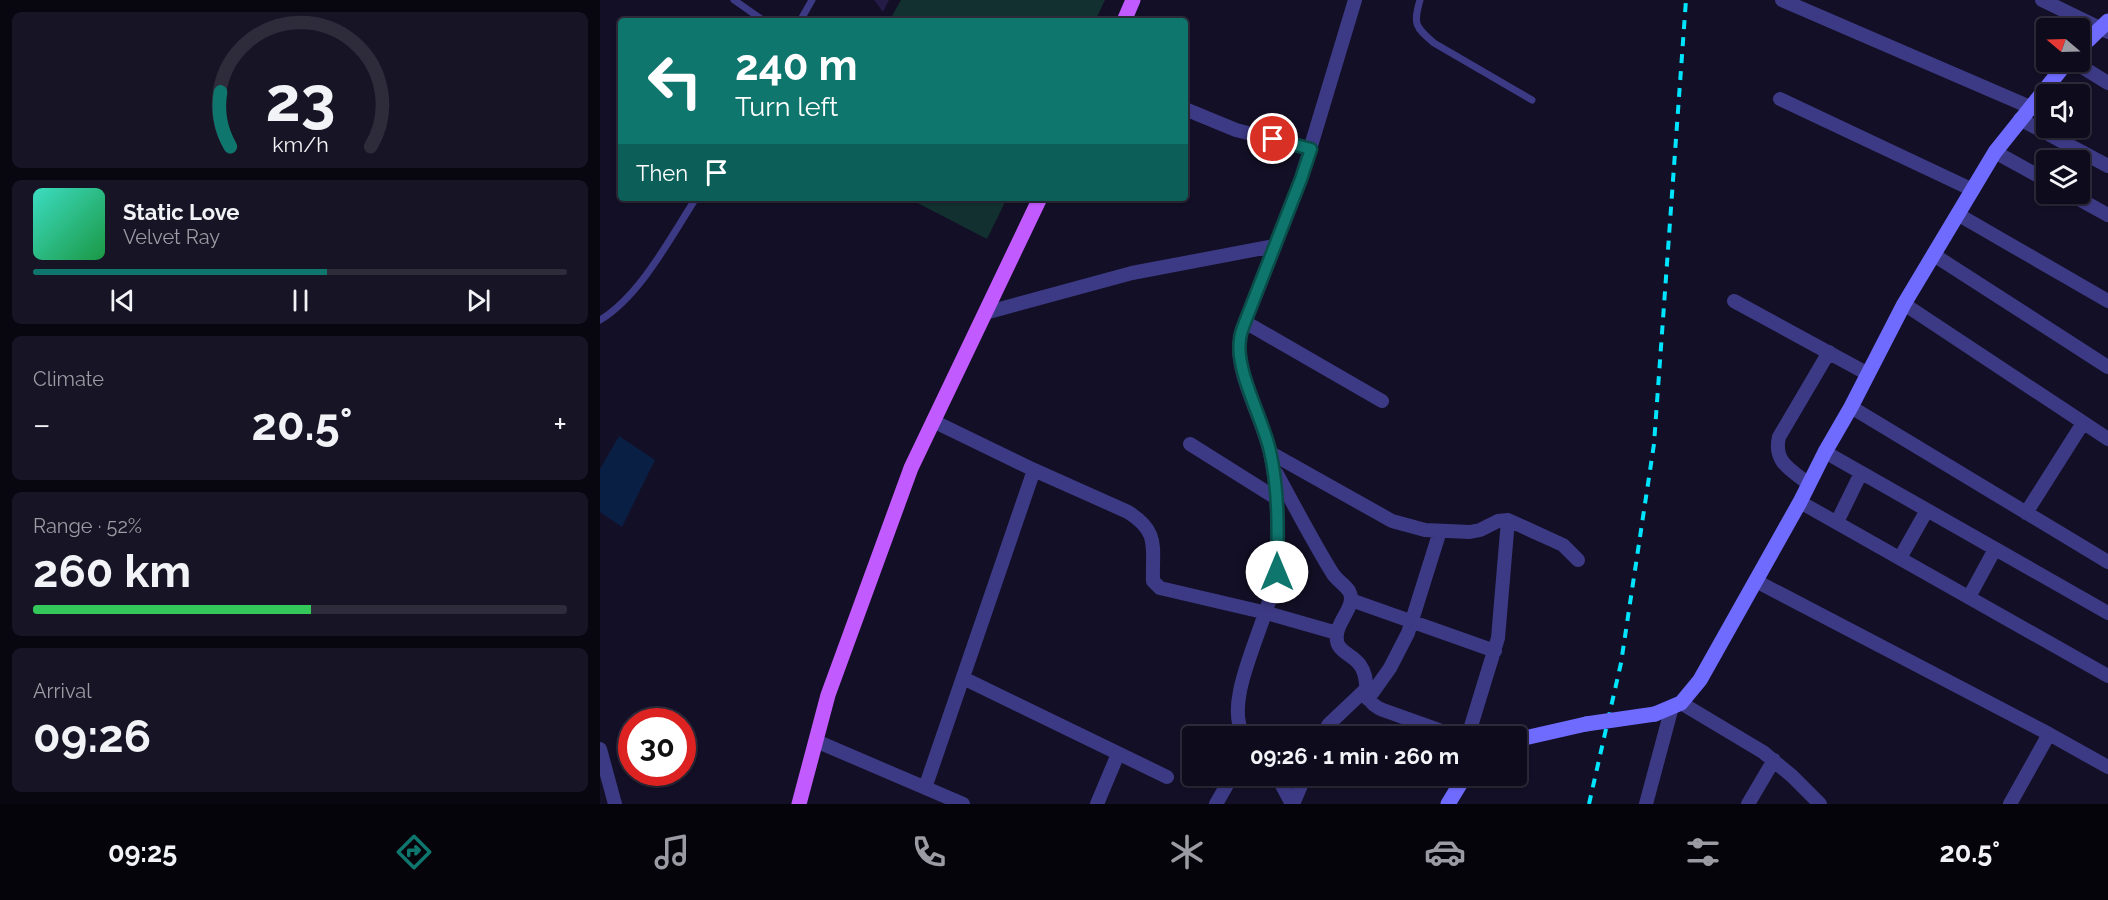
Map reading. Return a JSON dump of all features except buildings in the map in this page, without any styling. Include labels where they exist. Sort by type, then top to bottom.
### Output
[{"type":"main road","points":[[1125,18],[1134,0]]},
{"type":"main road","points":[[2090,40],[2106,27]]},
{"type":"main road","points":[[1527,737],[1586,724],[1655,714],[1676,705],[1700,680],[1800,502],[1904,304],[1995,152],[2059,72]]},
{"type":"main road","points":[[799,804],[828,695],[911,468],[1039,201]]},
{"type":"main road","points":[[1448,804],[1459,786]]},
{"type":"street","points":[[1240,726],[1238,709],[1240,687],[1267,613],[1277,572],[1276,498],[1271,460],[1240,358],[1239,340],[1301,179],[1355,0]]},
{"type":"street","points":[[1782,0],[2030,107]]},
{"type":"street","points":[[2042,0],[2106,27]]},
{"type":"street","points":[[2090,72],[2108,83]]},
{"type":"street","points":[[1780,99],[1973,190]]},
{"type":"street","points":[[1188,110],[1236,130],[1311,149]]},
{"type":"street","points":[[2020,119],[2108,166]]},
{"type":"street","points":[[1995,152],[2036,175]]},
{"type":"street","points":[[2088,204],[2108,215]]},
{"type":"street","points":[[1959,214],[2108,302]]},
{"type":"street","points":[[985,313],[1132,273],[1274,246]]},
{"type":"street","points":[[1934,255],[2108,367]]},
{"type":"street","points":[[1734,301],[1868,374]]},
{"type":"street","points":[[1904,304],[2108,440]]},
{"type":"street","points":[[1245,322],[1382,401]]},
{"type":"street","points":[[1809,484],[1779,458],[1777,448],[1779,437],[1829,352]]},
{"type":"street","points":[[1851,407],[2108,562]]},
{"type":"street","points":[[933,421],[1128,512],[1141,521],[1149,530],[1152,541],[1153,581],[1160,588],[1267,613],[1336,633]]},
{"type":"street","points":[[2026,513],[2083,423]]},
{"type":"street","points":[[1190,444],[1276,498]]},
{"type":"street","points":[[1825,452],[2108,613]]},
{"type":"street","points":[[1271,460],[1392,520],[1425,530],[1470,532],[1498,521],[1508,520],[1563,544],[1578,560]]},
{"type":"street","points":[[1271,460],[1335,576],[1349,592],[1351,600],[1336,633],[1340,649],[1362,667],[1367,694],[1375,706],[1427,726]]},
{"type":"street","points":[[925,788],[1034,470]]},
{"type":"street","points":[[1837,522],[1861,473]]},
{"type":"street","points":[[1800,502],[2108,676]]},
{"type":"street","points":[[1900,558],[1927,510]]},
{"type":"street","points":[[1471,726],[1495,651],[1502,617],[1508,520]]},
{"type":"street","points":[[1328,726],[1367,694],[1390,668],[1412,622],[1440,531]]},
{"type":"street","points":[[1969,597],[1995,549]]},
{"type":"street","points":[[1756,581],[2108,767]]},
{"type":"street","points":[[1351,600],[1495,651]]},
{"type":"street","points":[[963,678],[1167,777]]},
{"type":"street","points":[[1646,804],[1676,705],[1774,760],[1820,804]]},
{"type":"street","points":[[2010,804],[2049,734]]},
{"type":"street","points":[[816,741],[963,804]]},
{"type":"street","points":[[600,749],[615,804]]},
{"type":"street","points":[[1097,804],[1119,754]]},
{"type":"street","points":[[1748,804],[1774,760]]},
{"type":"street","points":[[1216,804],[1226,786]]},
{"type":"street","points":[[1282,786],[1292,804]]},
{"type":"street","points":[[1292,804],[1300,786]]},
{"type":"lane","points":[[734,0],[760,18]]},
{"type":"lane","points":[[802,18],[812,0]]},
{"type":"lane","points":[[1420,0],[1416,26],[1434,43],[1532,100]]},
{"type":"lane","points":[[600,320],[613,312],[632,292],[664,249],[694,201]]},
{"type":"green space","points":[[901,0],[1105,0],[1096,18],[891,18]]},
{"type":"green space","points":[[914,201],[1006,201],[987,239]]},
{"type":"water","points":[[619,436],[655,460],[622,527],[600,512],[600,469]]},
{"type":"railway","points":[[1589,804],[1621,663],[1654,444],[1686,0]]},
{"type":"route","points":[[1273,139],[1311,149],[1239,340],[1244,374],[1262,422],[1274,475],[1277,572]]}]
